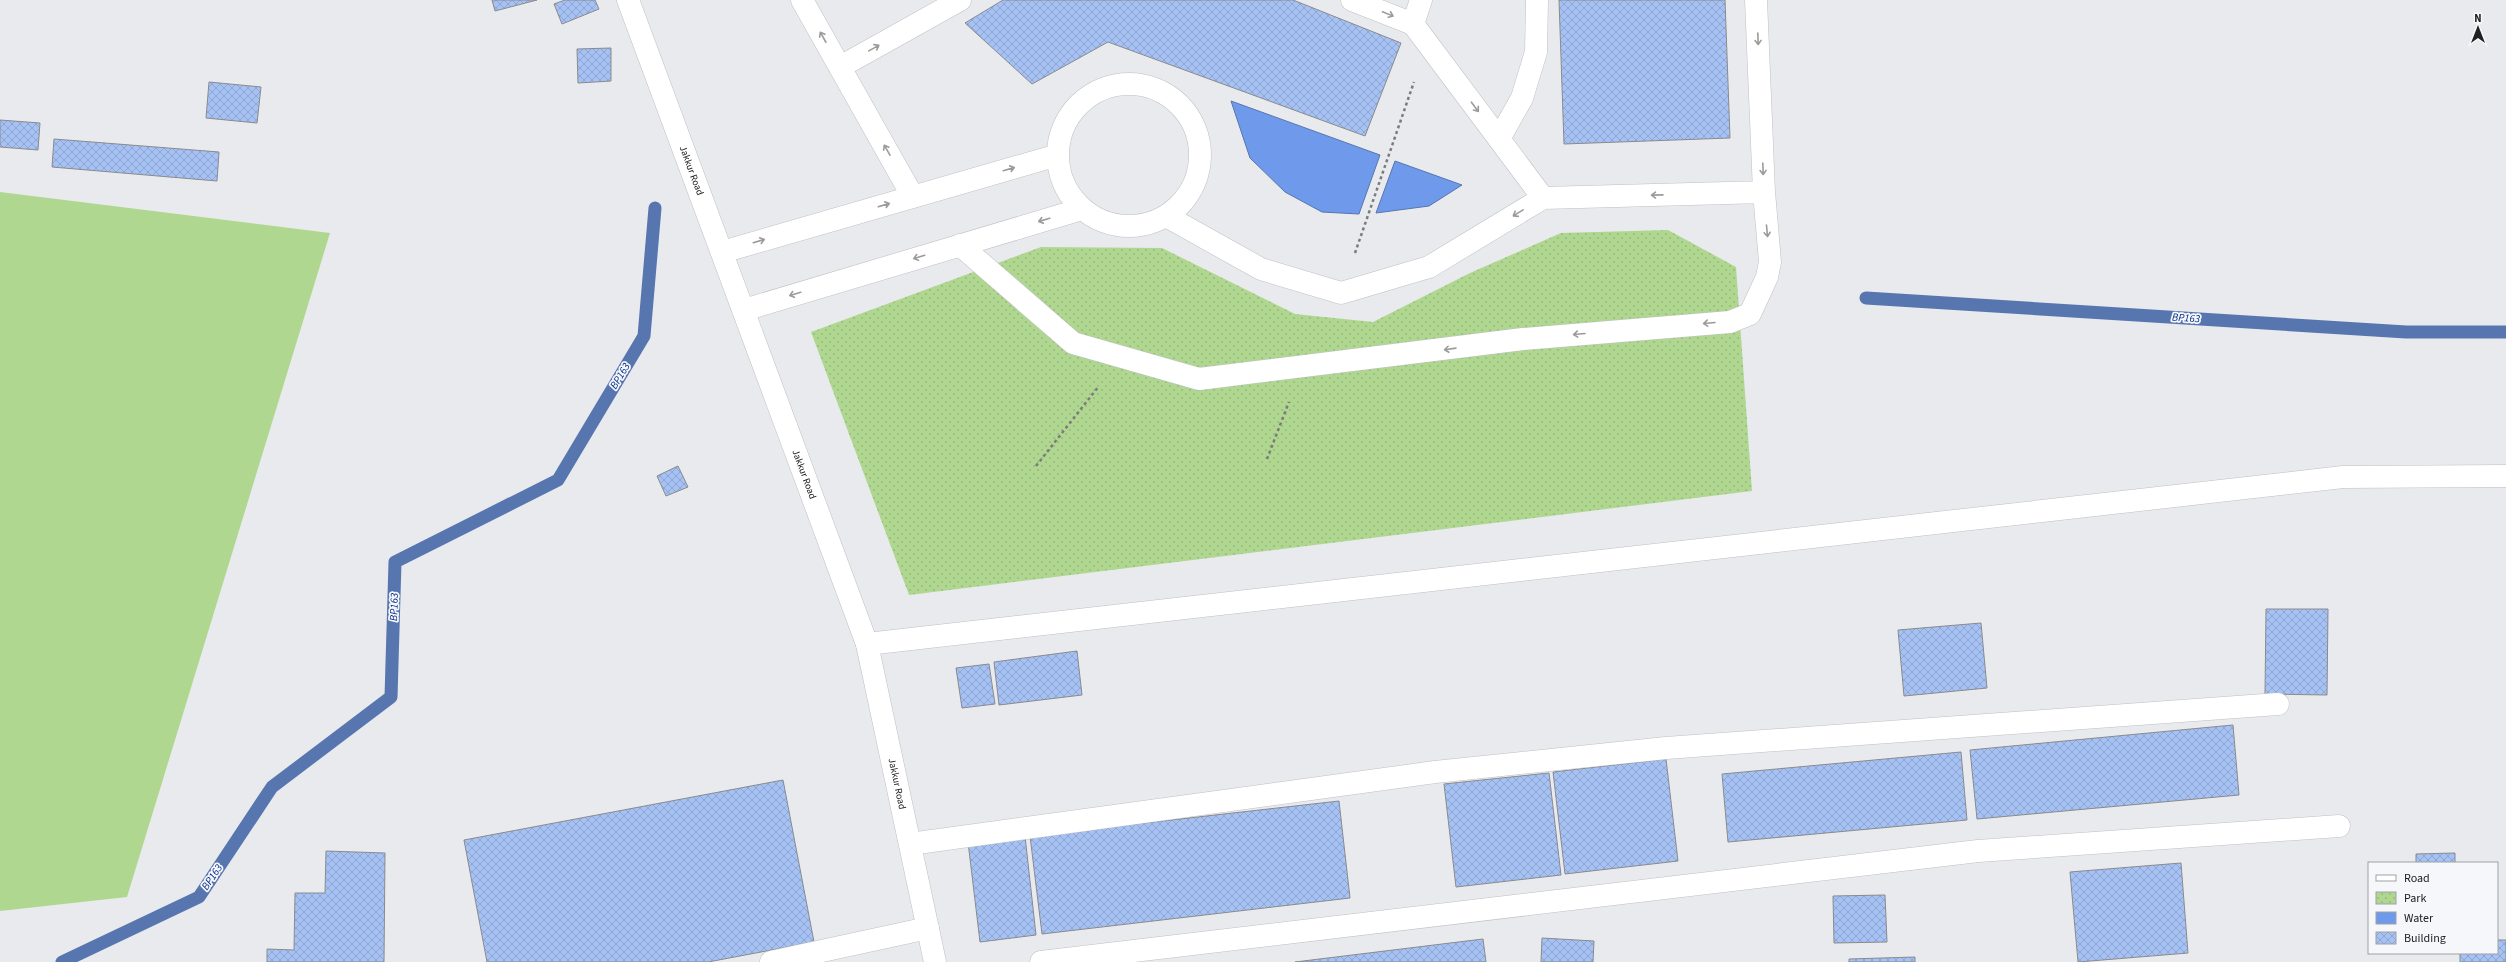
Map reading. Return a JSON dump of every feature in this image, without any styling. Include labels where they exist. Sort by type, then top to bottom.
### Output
[{"type":"street","name":"Jakkur Road","points":[[628,0],[867,644],[935,962]]},
{"type":"street","points":[[802,0],[913,197]]},
{"type":"street","points":[[840,67],[960,0]]},
{"type":"street","points":[[1352,0],[1413,24],[1543,198]]},
{"type":"street","points":[[1413,24],[1421,0]]},
{"type":"street","points":[[1499,139],[1522,98],[1536,52],[1536,0]]},
{"type":"street","points":[[960,245],[1073,343],[1199,379],[1302,368],[1523,339],[1730,322],[1750,314],[1767,277],[1770,262],[1764,192],[1756,0]]},
{"type":"street","points":[[1123,84],[1144,86],[1164,93],[1180,105],[1192,122],[1200,142],[1200,162],[1196,182],[1184,202],[1166,216],[1146,225],[1122,227],[1101,221],[1082,209],[1067,192],[1058,169],[1058,145],[1065,123],[1080,103],[1100,90],[1123,84]]},
{"type":"street","points":[[722,252],[1058,155]]},
{"type":"street","points":[[1166,216],[1261,269],[1341,293],[1429,267],[1543,198],[1764,192]]},
{"type":"street","points":[[744,310],[1082,209]]},
{"type":"street","points":[[867,644],[2344,477],[2506,476]]},
{"type":"street","points":[[910,844],[1435,772],[1666,748],[2278,704]]},
{"type":"street","points":[[1041,962],[1978,851],[2339,826]]},
{"type":"street","points":[[771,962],[928,928]]},
{"type":"path","points":[[1341,293],[1427,44]]},
{"type":"path","points":[[1036,466],[1121,357]]},
{"type":"path","points":[[1268,460],[1302,368]]},
{"type":"green space","points":[[0,192],[330,233],[127,897],[0,911]]},
{"type":"green space","points":[[1668,230],[1736,267],[1752,491],[909,595],[811,332],[1041,247],[1162,248],[1295,314],[1373,322],[1470,273],[1561,233]]},
{"type":"water","points":[[1231,101],[1380,155],[1359,214],[1322,212],[1285,192],[1250,158]]},
{"type":"water","points":[[1395,161],[1462,185],[1429,206],[1376,213]]},
{"type":"building","points":[[492,0],[537,0],[495,11]]},
{"type":"building","points":[[565,0],[595,0],[599,9],[562,24],[554,4]]},
{"type":"building","points":[[1003,0],[1293,0],[1401,43],[1365,136],[1108,42],[1032,84],[965,23]]},
{"type":"building","points":[[1559,0],[1725,0],[1730,138],[1564,144]]},
{"type":"building","points":[[611,48],[611,81],[578,83],[577,49]]},
{"type":"building","points":[[209,82],[261,87],[257,123],[206,118]]},
{"type":"building","points":[[0,120],[40,123],[38,150],[0,147]]},
{"type":"building","points":[[54,139],[219,152],[217,181],[52,167]]},
{"type":"building","points":[[678,466],[688,487],[666,496],[657,476]]},
{"type":"building","points":[[2266,609],[2328,609],[2327,695],[2265,694]]},
{"type":"building","points":[[1981,623],[1987,688],[1904,696],[1898,630]]},
{"type":"building","points":[[1077,651],[1082,695],[999,705],[994,662]]},
{"type":"building","points":[[989,664],[995,704],[962,708],[956,668]]},
{"type":"building","points":[[2233,725],[2239,795],[1977,819],[1970,750]]},
{"type":"building","points":[[1961,752],[1967,820],[1728,842],[1722,774]]},
{"type":"building","points":[[1666,759],[1678,861],[1565,874],[1553,772]]},
{"type":"building","points":[[1549,773],[1561,875],[1456,887],[1444,784]]},
{"type":"building","points":[[783,780],[814,942],[708,962],[487,962],[464,840]]},
{"type":"building","points":[[1339,801],[1350,898],[1042,934],[1030,836]]},
{"type":"building","points":[[1025,836],[1036,935],[980,942],[968,842]]},
{"type":"building","points":[[326,851],[385,853],[384,962],[267,962],[267,949],[294,950],[295,893],[325,893]]},
{"type":"building","points":[[2455,853],[2455,862],[2416,862],[2416,854]]},
{"type":"building","points":[[2181,863],[2188,953],[2078,962],[2070,872]]},
{"type":"building","points":[[1885,895],[1887,942],[1834,943],[1833,896]]},
{"type":"building","points":[[1542,938],[1594,941],[1593,962],[1541,962]]},
{"type":"building","points":[[1483,939],[1486,962],[1295,962]]},
{"type":"building","points":[[2498,940],[2506,940],[2506,962],[2460,962],[2460,954],[2498,954]]},
{"type":"building","points":[[1915,957],[1915,962],[1849,962],[1849,959]]},
{"type":"waterway","name":"BP163","points":[[62,962],[199,897],[272,787],[391,697],[395,562],[558,480],[644,336],[655,208]]},
{"type":"waterway","name":"BP163","points":[[1866,298],[2406,332],[2506,332]]}]
